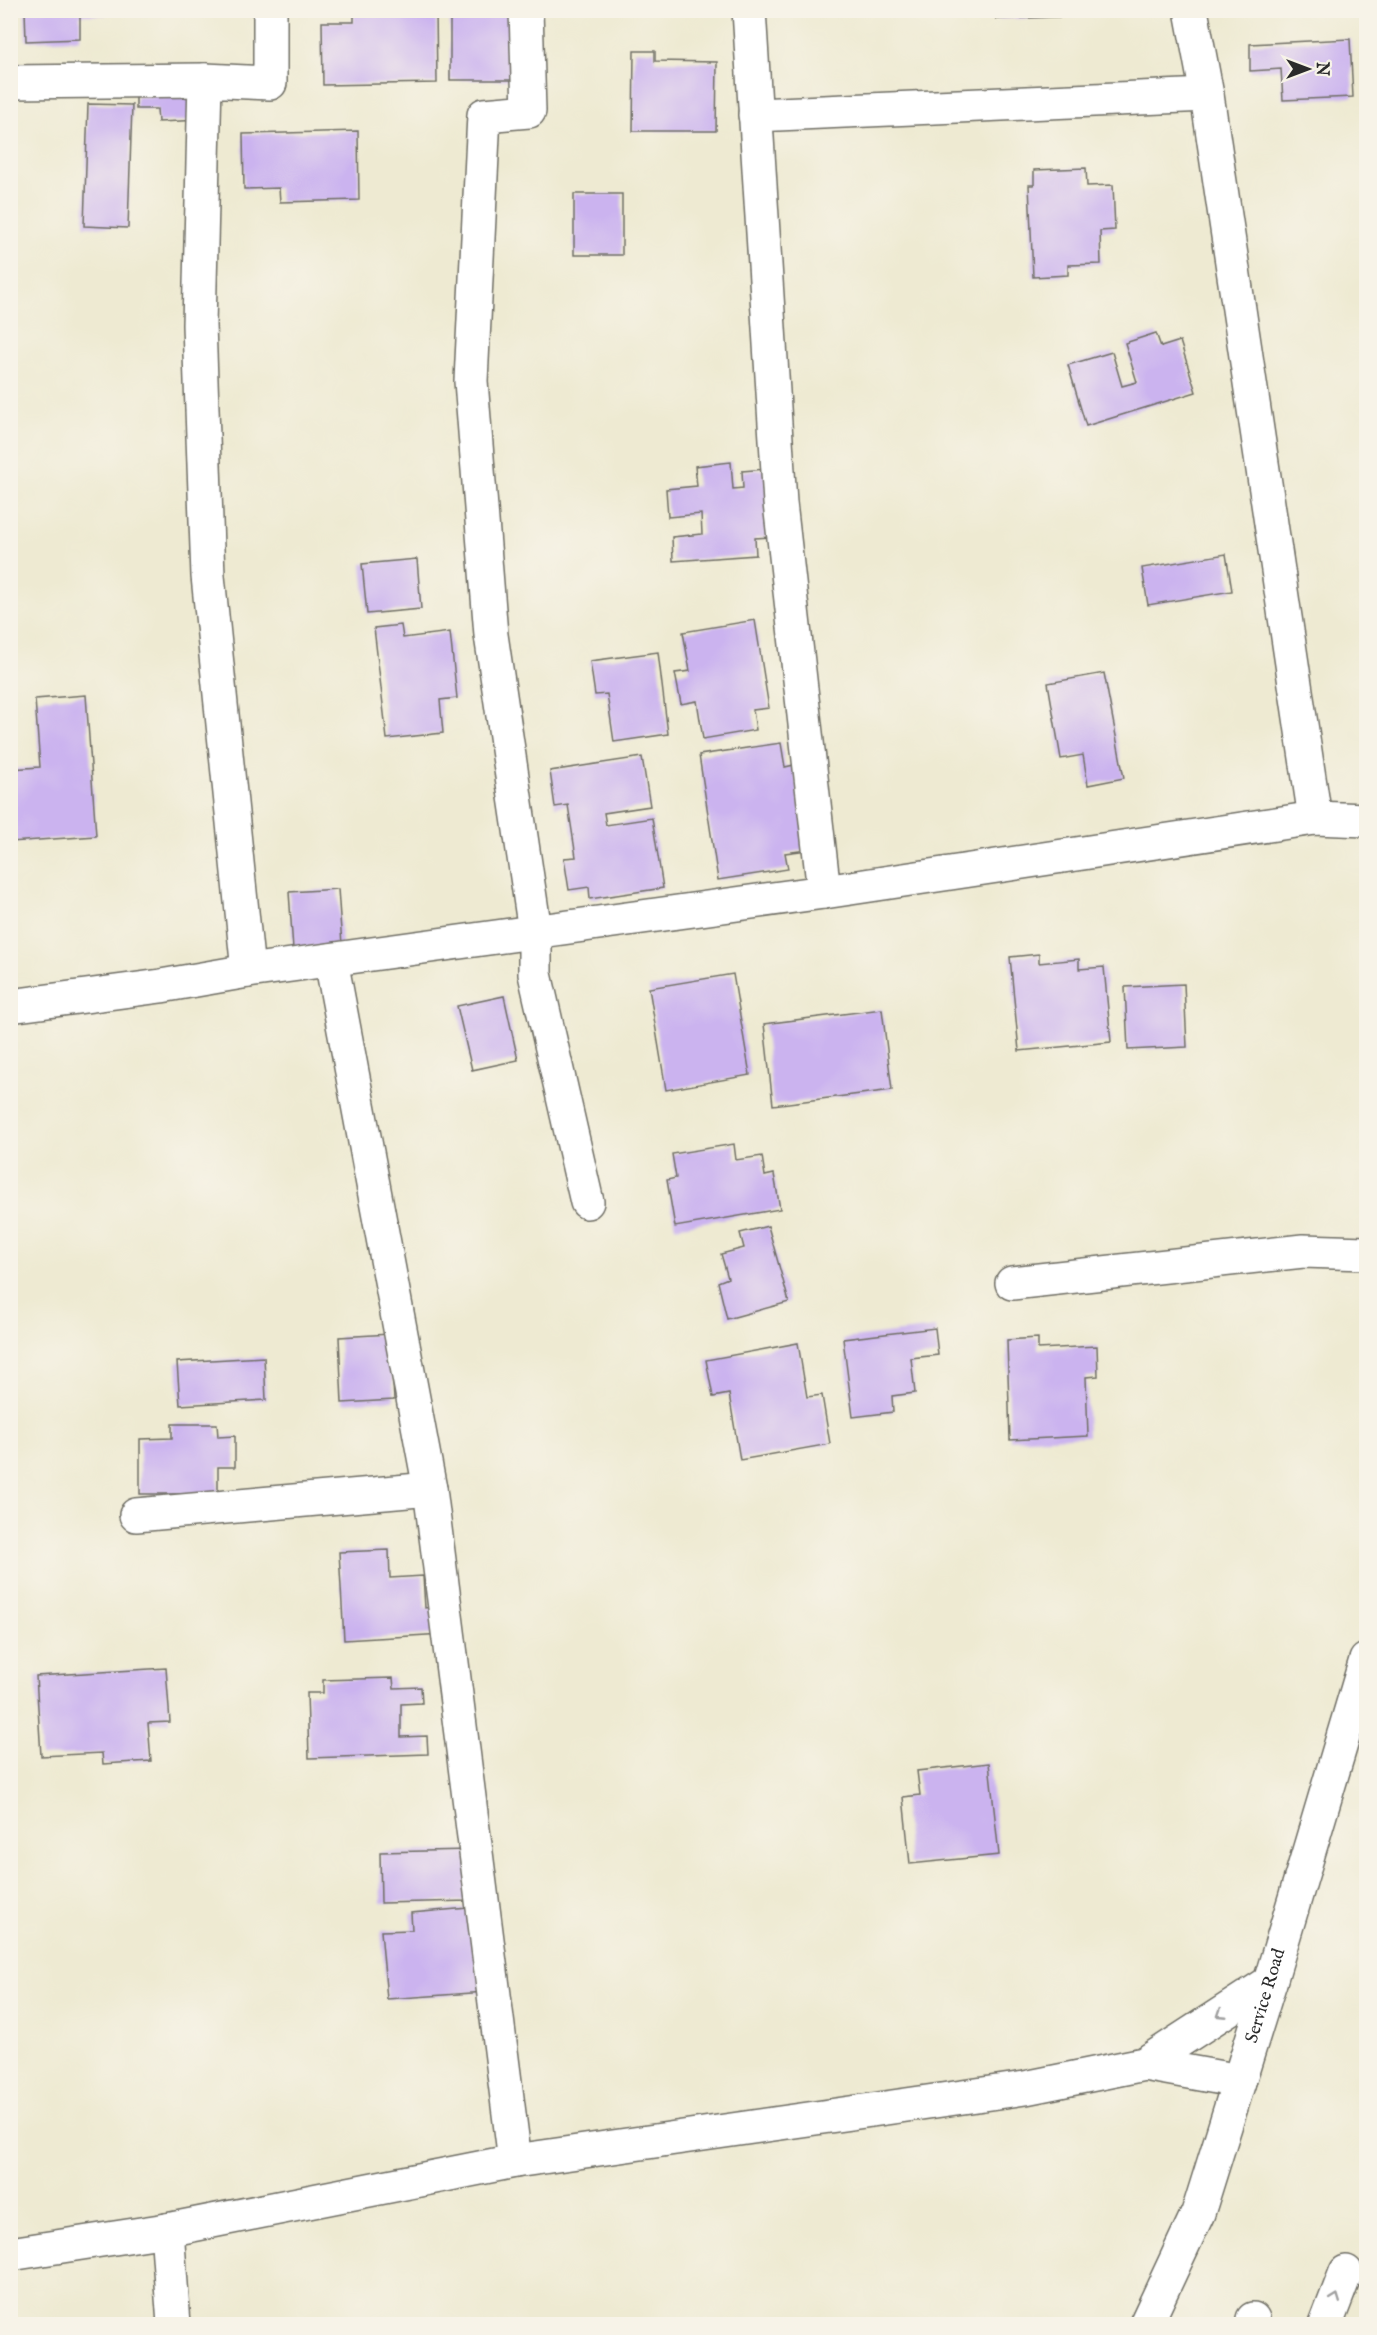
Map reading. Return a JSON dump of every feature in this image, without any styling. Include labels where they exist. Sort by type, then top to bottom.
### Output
[{"type":"street","points":[[10,82],[205,80],[270,83],[270,10]]},
{"type":"street","points":[[526,10],[529,111],[484,116],[471,381],[491,635],[535,932],[535,974],[587,1202]]},
{"type":"street","points":[[749,10],[780,503],[824,892]]},
{"type":"street","points":[[1191,10],[1207,95],[1315,818]]},
{"type":"street","points":[[205,80],[200,325],[208,576],[248,971]]},
{"type":"street","points":[[755,115],[1207,95]]},
{"type":"street","points":[[10,1006],[824,892],[1315,818],[1366,820]]},
{"type":"street","points":[[331,960],[430,1489],[515,2161]]},
{"type":"street","points":[[1012,1283],[1303,1251],[1366,1253]]},
{"type":"street","points":[[136,1515],[430,1489]]},
{"type":"street","name":"Service Road","points":[[1146,2325],[1198,2213],[1366,1660]]},
{"type":"street","points":[[1144,2064],[1270,1982]]},
{"type":"street","points":[[10,2254],[167,2230],[515,2161],[1025,2088],[1144,2064],[1239,2081]]},
{"type":"street","points":[[167,2230],[174,2325]]},
{"type":"street","points":[[1326,2325],[1346,2272]]},
{"type":"building","points":[[25,10],[106,10],[106,15],[80,15],[80,39],[26,41]]},
{"type":"building","points":[[354,10],[436,10],[437,83],[323,85],[322,22],[354,22]]},
{"type":"building","points":[[450,10],[521,10],[522,80],[450,80]]},
{"type":"building","points":[[995,10],[1086,10],[1086,16],[996,19]]},
{"type":"building","points":[[1350,39],[1353,97],[1283,100],[1281,69],[1250,71],[1250,44]]},
{"type":"building","points":[[634,51],[655,51],[655,61],[717,62],[716,131],[633,131]]},
{"type":"building","points":[[202,95],[203,120],[158,122],[157,109],[136,109],[136,97]]},
{"type":"building","points":[[88,104],[132,105],[128,228],[84,226]]},
{"type":"building","points":[[358,131],[359,200],[280,202],[279,188],[244,189],[243,134]]},
{"type":"building","points":[[1086,168],[1087,186],[1113,185],[1115,230],[1100,231],[1101,264],[1068,265],[1068,275],[1033,277],[1029,185],[1034,185],[1034,170]]},
{"type":"building","points":[[574,194],[622,194],[622,255],[574,255]]},
{"type":"building","points":[[1156,333],[1161,347],[1180,341],[1196,392],[1086,426],[1068,365],[1112,352],[1122,386],[1137,382],[1125,343]]},
{"type":"building","points":[[731,462],[733,489],[743,488],[742,471],[766,469],[771,537],[755,538],[756,555],[673,561],[672,537],[702,534],[701,514],[668,517],[666,489],[697,486],[695,466]]},
{"type":"building","points":[[1226,554],[1232,591],[1148,605],[1142,568]]},
{"type":"building","points":[[417,559],[421,609],[367,614],[362,564]]},
{"type":"building","points":[[755,620],[769,708],[753,710],[756,730],[703,739],[697,701],[681,704],[675,673],[690,671],[683,632]]},
{"type":"building","points":[[401,625],[403,638],[450,632],[457,698],[440,700],[443,733],[387,739],[374,628]]},
{"type":"building","points":[[658,652],[668,734],[614,742],[607,694],[595,695],[590,661]]},
{"type":"building","points":[[1104,673],[1124,778],[1088,785],[1083,755],[1061,759],[1048,683]]},
{"type":"building","points":[[86,695],[96,836],[10,842],[10,769],[40,767],[35,699]]},
{"type":"building","points":[[781,743],[785,767],[794,765],[807,850],[785,853],[788,869],[718,880],[699,755]]},
{"type":"building","points":[[642,757],[650,806],[604,813],[606,825],[652,818],[663,888],[590,899],[589,887],[569,890],[564,858],[576,857],[568,805],[555,807],[550,771]]},
{"type":"building","points":[[338,889],[342,945],[293,949],[289,892]]},
{"type":"building","points":[[1039,954],[1039,963],[1079,959],[1079,969],[1104,967],[1111,1042],[1019,1051],[1010,957]]},
{"type":"building","points":[[733,974],[750,1075],[666,1090],[649,988]]},
{"type":"building","points":[[1184,984],[1187,1047],[1128,1050],[1125,987]]},
{"type":"building","points":[[504,996],[518,1060],[472,1070],[457,1006]]},
{"type":"building","points":[[882,1009],[892,1090],[773,1105],[764,1024]]},
{"type":"building","points":[[734,1144],[736,1160],[762,1156],[765,1176],[774,1174],[780,1209],[675,1227],[667,1180],[676,1178],[672,1154]]},
{"type":"building","points":[[768,1226],[789,1302],[727,1319],[718,1282],[728,1278],[721,1254],[744,1248],[740,1233]]},
{"type":"building","points":[[935,1328],[938,1355],[911,1358],[915,1393],[892,1396],[893,1412],[853,1417],[843,1339]]},
{"type":"building","points":[[390,1334],[394,1400],[342,1403],[339,1337]]},
{"type":"building","points":[[1038,1338],[1038,1349],[1097,1346],[1098,1376],[1086,1377],[1088,1436],[1010,1440],[1007,1340]]},
{"type":"building","points":[[798,1343],[807,1397],[822,1395],[830,1444],[740,1460],[729,1394],[713,1397],[706,1360]]},
{"type":"building","points":[[264,1357],[266,1400],[180,1405],[177,1362]]},
{"type":"building","points":[[172,1424],[217,1424],[218,1437],[235,1436],[235,1467],[218,1467],[218,1494],[140,1494],[140,1439],[172,1438]]},
{"type":"building","points":[[389,1550],[390,1578],[423,1576],[425,1608],[441,1606],[443,1634],[344,1640],[339,1552]]},
{"type":"building","points":[[166,1668],[170,1722],[148,1723],[151,1761],[103,1764],[102,1753],[41,1756],[36,1676]]},
{"type":"building","points":[[393,1678],[394,1688],[421,1687],[422,1703],[401,1704],[401,1737],[427,1736],[428,1754],[309,1758],[307,1693],[323,1693],[323,1680]]},
{"type":"building","points":[[989,1763],[999,1855],[910,1864],[903,1797],[920,1795],[917,1771]]},
{"type":"building","points":[[469,1850],[470,1901],[381,1903],[380,1852]]},
{"type":"building","points":[[480,1907],[486,1992],[387,1999],[381,1931],[412,1930],[411,1913]]}]
